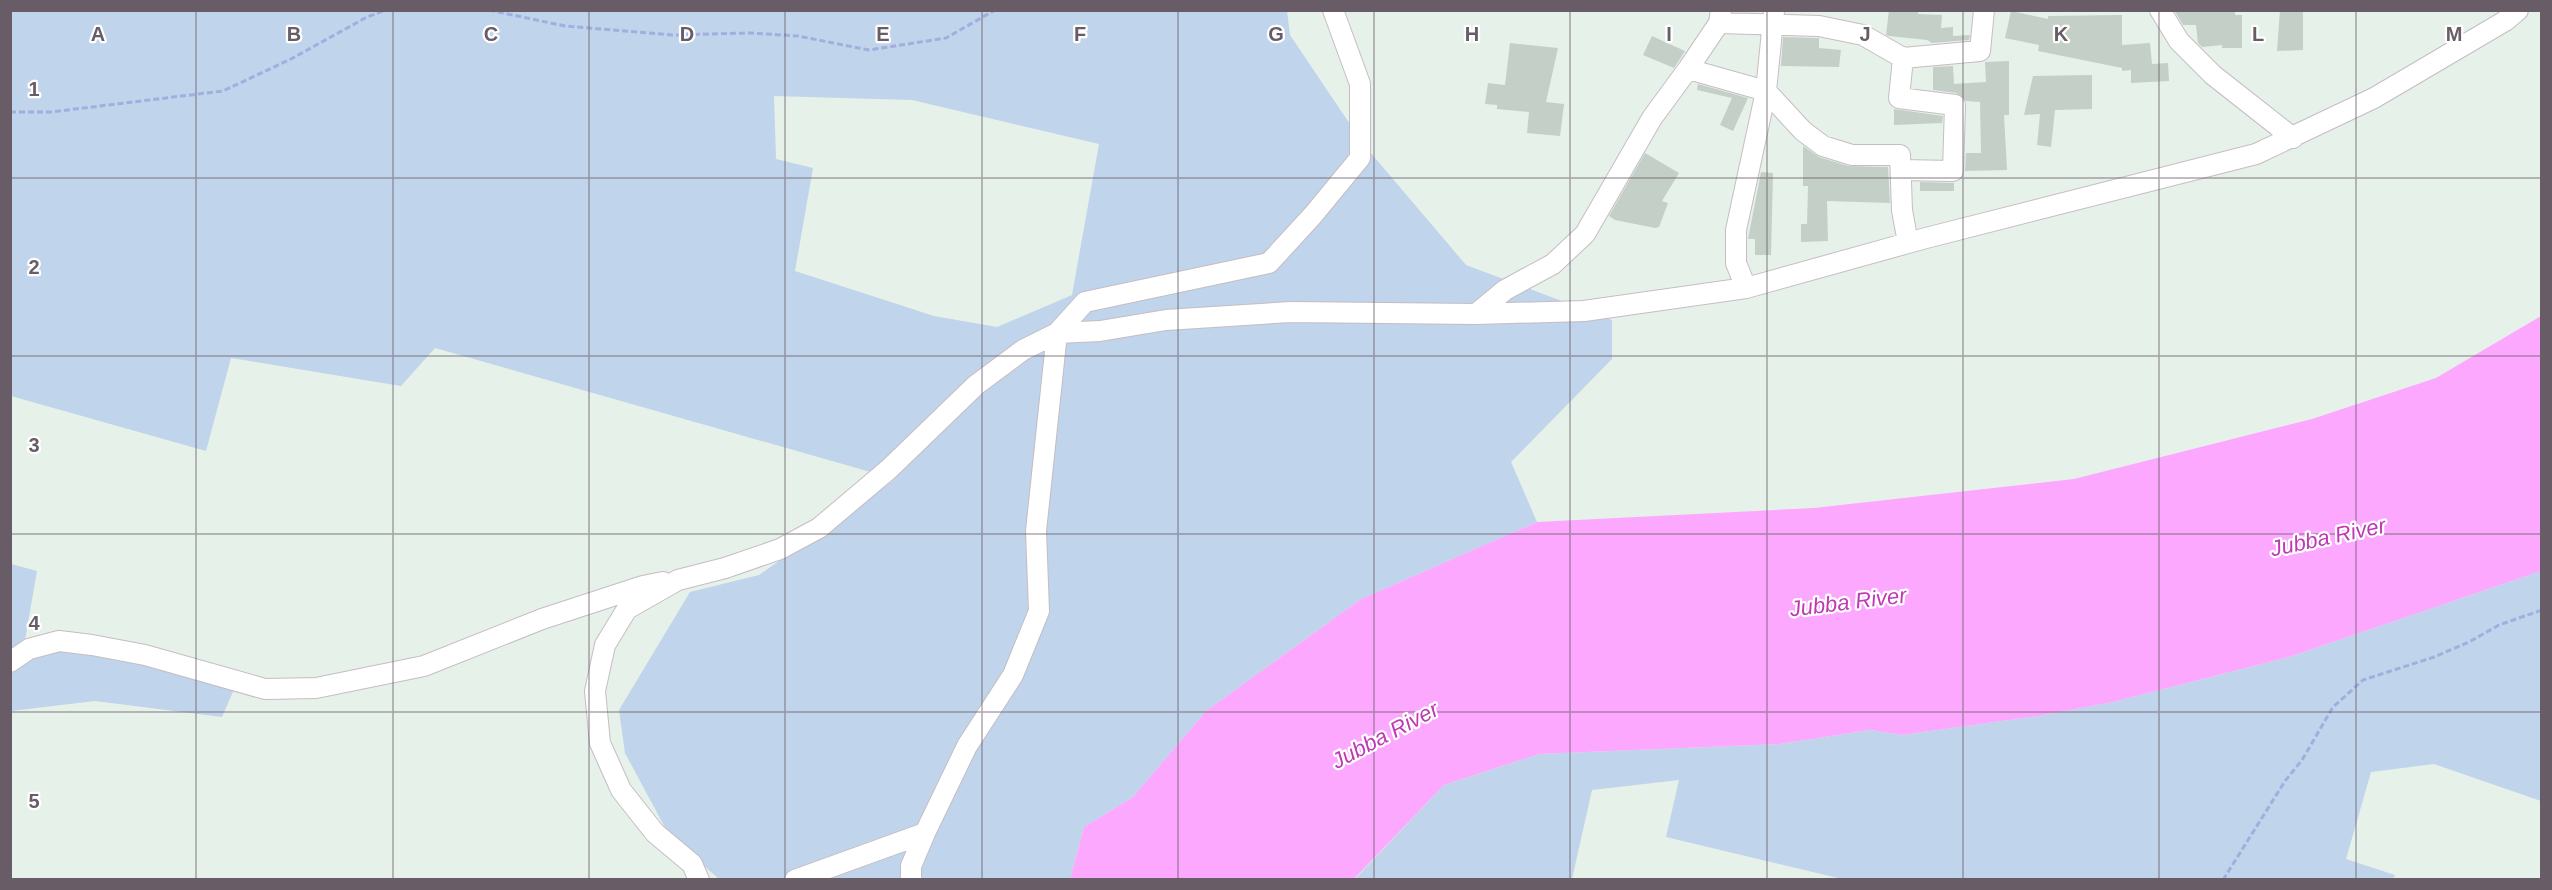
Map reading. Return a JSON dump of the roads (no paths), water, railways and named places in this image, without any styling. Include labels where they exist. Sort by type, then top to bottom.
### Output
[{"type":"street","points":[[10,662],[29,649],[59,641],[145,655],[265,688],[316,688],[424,666],[543,619],[643,586],[725,568],[780,549],[819,528],[889,469],[976,385],[1023,350],[1057,333],[1085,302],[1269,262],[1313,215],[1360,158],[1360,84],[1333,10]]},
{"type":"street","points":[[1476,314],[1505,290],[1553,264],[1585,234],[1652,118],[1689,69],[1720,16],[1773,17],[1863,35],[1903,58],[1980,51],[1984,10]]},
{"type":"street","points":[[2160,10],[2179,41],[2212,75],[2293,138]]},
{"type":"street","points":[[1057,333],[1100,331],[1166,320],[1291,312],[1476,314],[1584,311],[1746,288],[1908,243],[2256,154],[2374,98],[2505,21],[2518,10]]},
{"type":"street","points":[[1746,288],[1736,263],[1736,230],[1766,92],[1772,49],[1773,17]]},
{"type":"street","points":[[1901,170],[1953,171],[1955,105],[1899,98],[1903,58]]},
{"type":"street","points":[[1689,69],[1766,92],[1812,140],[1852,155],[1900,155],[1902,210],[1908,243]]},
{"type":"street","points":[[912,879],[912,866],[925,833],[967,746],[1013,675],[1039,611],[1036,531],[1057,333]]},
{"type":"street","points":[[678,580],[627,609],[605,645],[595,691],[600,742],[621,790],[656,833],[692,864],[699,879]]},
{"type":"street","points":[[795,879],[925,833]]},
{"type":"water","name":"Jubba River","points":[[2541,316],[2541,571],[2289,657],[2113,702],[2038,716],[1902,735],[1870,730],[1780,744],[1539,754],[1444,785],[1354,879],[1070,879],[1084,827],[1133,797],[1206,711],[1361,599],[1537,522],[1814,508],[2074,479],[2312,419],[2436,378]]}]
